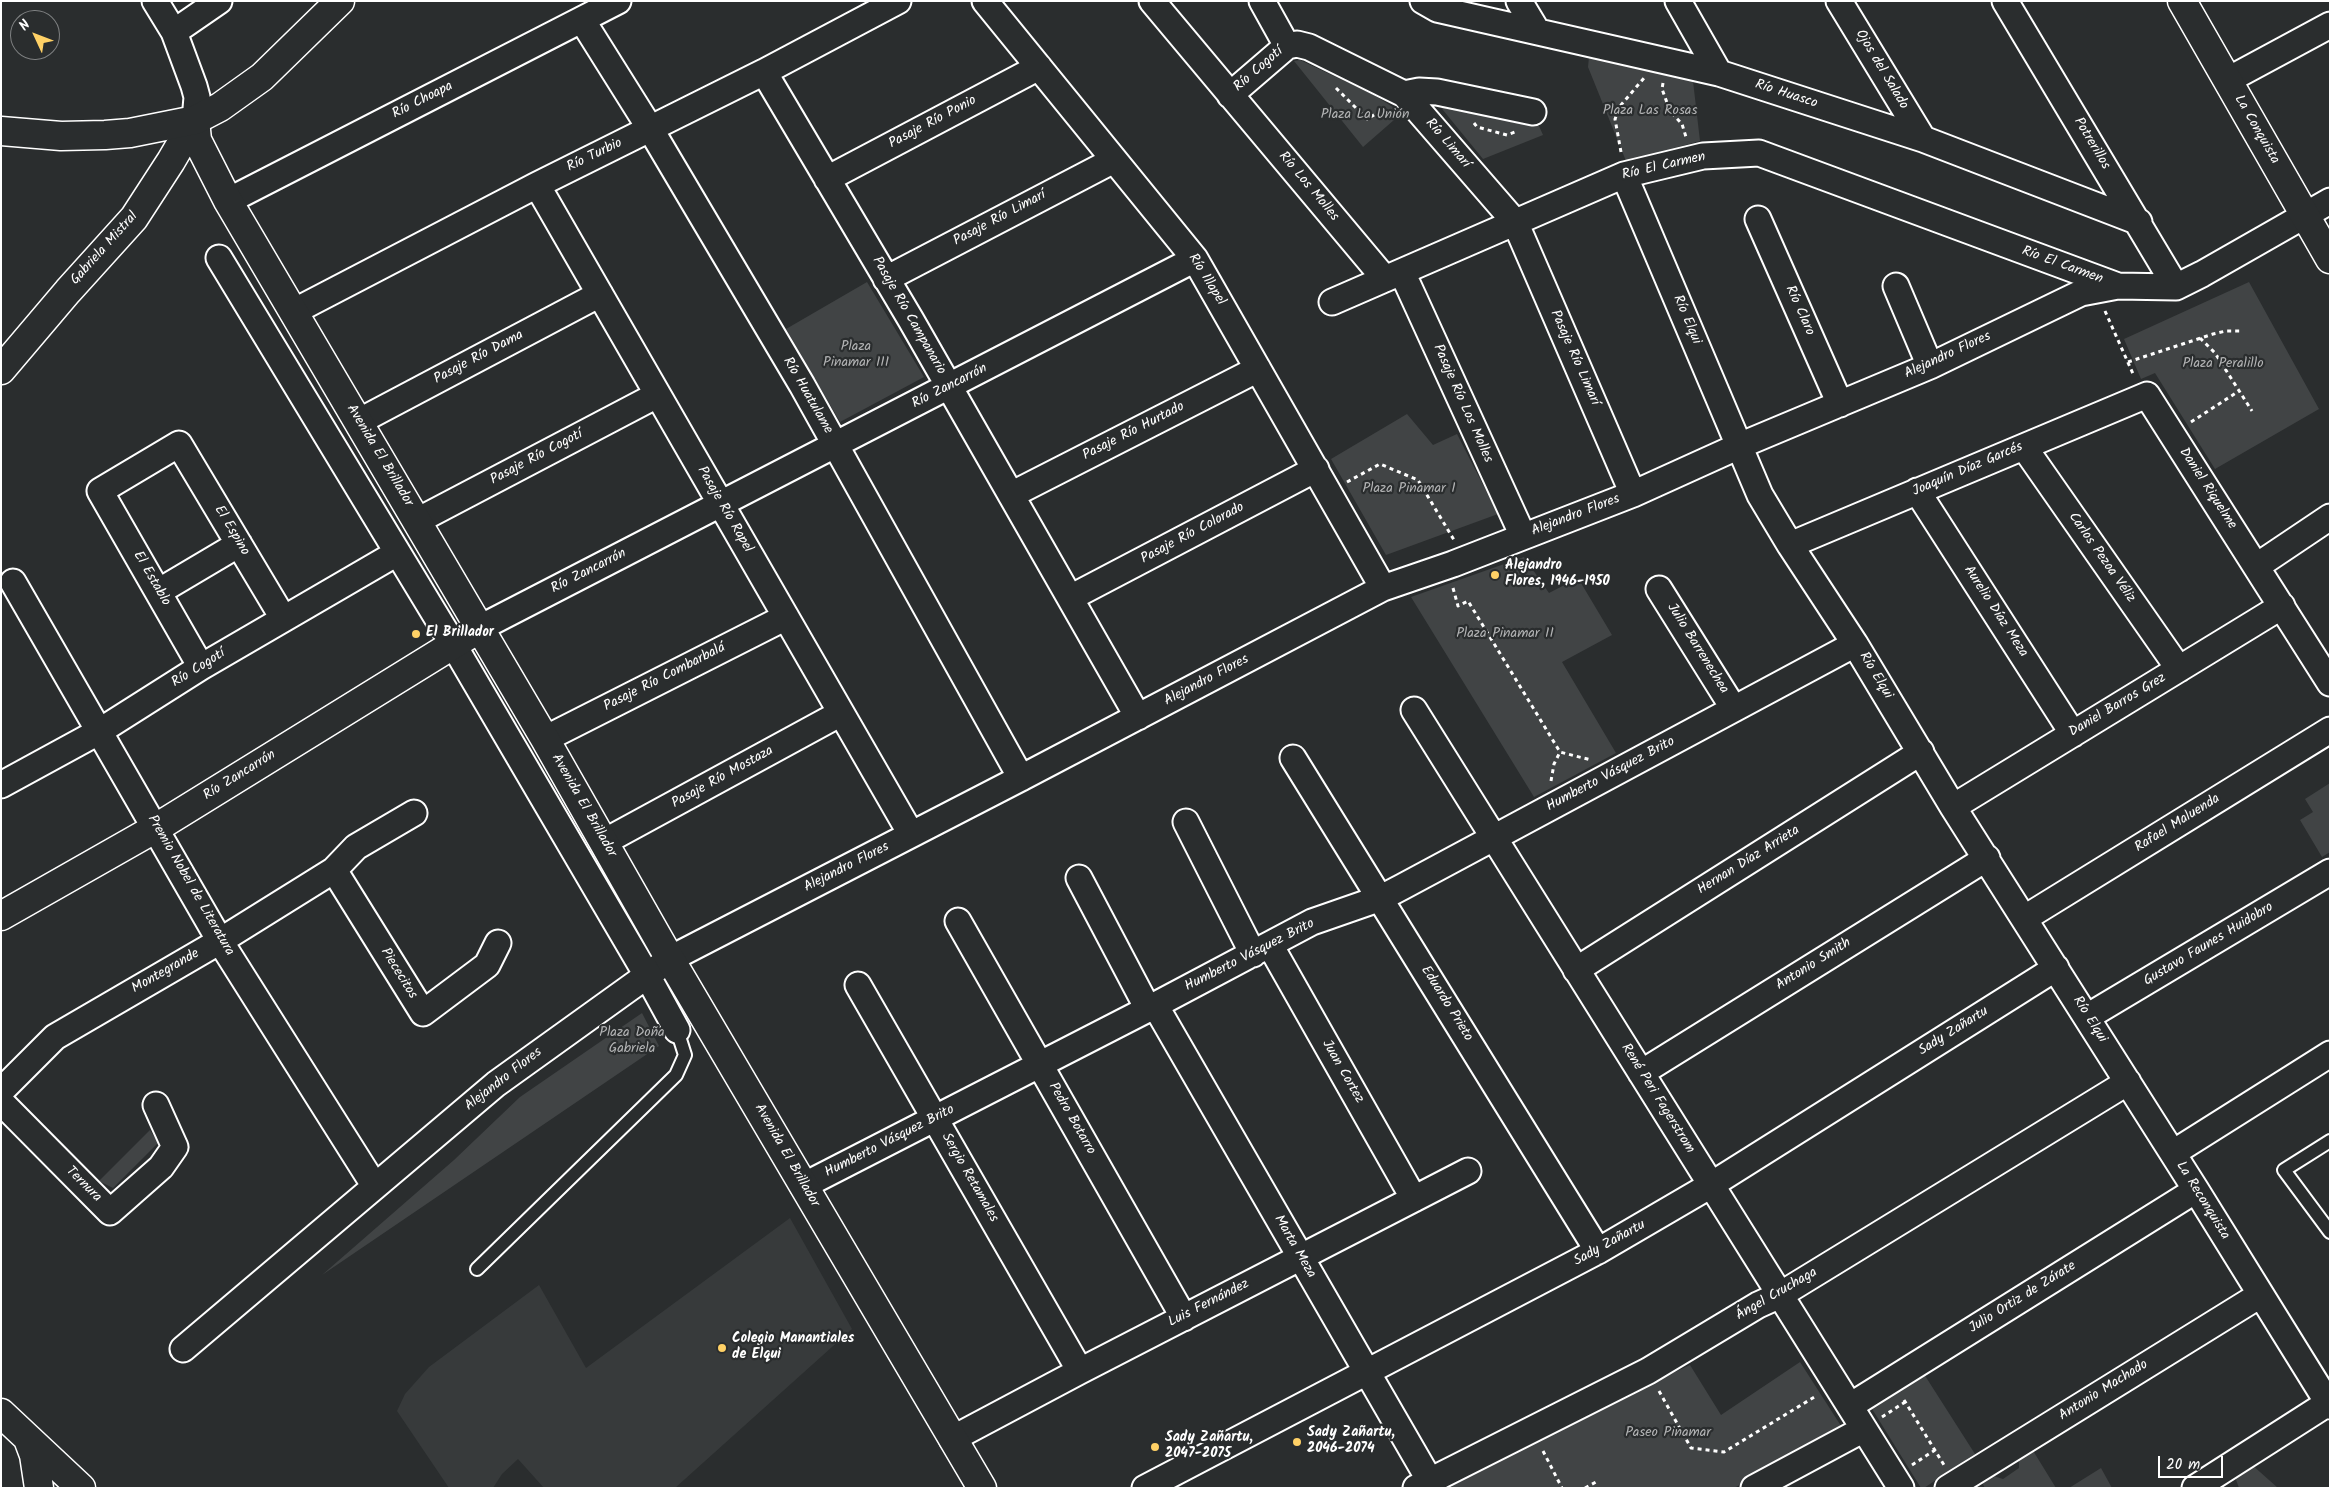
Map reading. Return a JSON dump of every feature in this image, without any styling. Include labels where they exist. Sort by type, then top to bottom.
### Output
[{"type":"street","points":[[155,1],[174,32],[197,97],[195,120]]},
{"type":"street","points":[[174,32],[219,1]]},
{"type":"street","points":[[1,131],[61,136],[105,135],[195,120],[220,108],[262,77],[340,1]]},
{"type":"street","name":"Río Choapa","points":[[228,201],[618,1]]},
{"type":"street","name":"Río Turbio","points":[[293,312],[537,185],[651,130],[764,72],[898,1]]},
{"type":"street","name":"Río Illapel","points":[[985,1],[1195,259],[1383,588]]},
{"type":"street","points":[[1152,1],[1230,95]]},
{"type":"street","points":[[1262,1],[1287,46]]},
{"type":"street","name":"Río Huasco","points":[[1424,1],[1437,9],[1719,73],[1923,140],[2138,222]]},
{"type":"street","points":[[1519,1],[1537,31]]},
{"type":"street","points":[[1678,1],[1719,73]]},
{"type":"street","name":"Ojos del Salado","points":[[1839,1],[1923,140]]},
{"type":"street","name":"Potrerillos","points":[[2005,1],[2176,287]]},
{"type":"street","name":"La Conquista","points":[[2182,1],[2306,214],[2330,259]]},
{"type":"street","name":"Río Huatulame","points":[[582,20],[651,130],[836,446],[1021,778]]},
{"type":"street","points":[[2228,80],[2330,25]]},
{"type":"street","name":"Río Limarí","points":[[1287,46],[1297,44],[1309,47],[1404,94],[1515,222]]},
{"type":"street","name":"Río Cogotí","points":[[1230,95],[1287,46]]},
{"type":"street","name":"Pasaje Río Ponio","points":[[828,179],[1039,67]]},
{"type":"street","name":"Pasaje Río Campanario","points":[[764,72],[949,387],[1138,717]]},
{"type":"street","points":[[1404,94],[1437,92],[1533,112]]},
{"type":"street","name":"Río Los Molles","points":[[1230,95],[1394,275]]},
{"type":"street","name":"Avenida El Brillador","points":[[195,120],[196,140],[228,201],[545,739],[670,959],[982,1488]]},
{"type":"street","name":"Gabriela Mistral","points":[[1,370],[68,291],[134,218],[195,120]]},
{"type":"street","name":"Río El Carmen","points":[[1332,302],[1624,175],[1694,160],[1703,156],[1760,153],[2106,288]]},
{"type":"street","name":"Pasaje Río Limarí","points":[[886,279],[1114,160]]},
{"type":"street","name":"Río Elqui","points":[[1624,175],[1760,495],[1855,644],[1953,807],[2026,918],[2173,1153]]},
{"type":"street","name":"Pasaje Río Rapel","points":[[537,185],[911,834]]},
{"type":"street","name":"Alejandro Flores","points":[[183,1349],[374,1185],[503,1079],[648,977],[670,959],[1383,588],[1454,564],[1633,494],[1739,446],[1930,366],[2081,294],[2106,288],[2176,287],[2330,201]]},
{"type":"street","name":"Río Claro","points":[[1758,219],[1840,404]]},
{"type":"street","name":"Pasaje Río Limarí","points":[[1515,222],[1633,494]]},
{"type":"street","points":[[219,258],[453,644],[648,977],[677,1030]]},
{"type":"street","name":"Río Zancarrón","points":[[1,916],[156,828],[480,628],[836,446],[1195,259]]},
{"type":"street","name":"Pasaje Río Los Molles","points":[[1394,275],[1522,536]]},
{"type":"street","points":[[1896,286],[1930,366]]},
{"type":"street","name":"Pasaje Río Dama","points":[[358,422],[600,294]]},
{"type":"street","name":"Pasaje Río Hurtado","points":[[1011,495],[1258,369]]},
{"type":"street","name":"Pasaje Río Cogotí","points":[[417,521],[658,395]]},
{"type":"street","name":"Daniel Riquelme","points":[[2146,395],[2328,676]]},
{"type":"street","name":"Joaquín Díaz Garcés","points":[[1790,544],[2146,395]]},
{"type":"street","name":"El Espino","points":[[100,491],[180,444],[283,618]]},
{"type":"street","name":"Carlos Pezoa Véliz","points":[[2024,447],[2179,669]]},
{"type":"street","name":"Pasaje Río Colorado","points":[[1070,598],[1322,480]]},
{"type":"street","name":"El Establo","points":[[100,491],[201,667]]},
{"type":"street","name":"Aurelio Díaz Meza","points":[[1917,491],[2073,734]]},
{"type":"street","points":[[2257,566],[2330,517]]},
{"type":"street","points":[[158,592],[239,544]]},
{"type":"street","name":"Río Cogotí","points":[[1,785],[100,731],[201,667],[397,553]]},
{"type":"street","name":"Premio Nobel de Literatura","points":[[13,582],[220,940],[374,1185]]},
{"type":"street","name":"Julio Barrenechea","points":[[1659,589],[1734,708]]},
{"type":"street","name":"Daniel Barros Grez","points":[[1953,807],[2282,606]]},
{"type":"street","name":"Pasaje Río Combarbalá","points":[[545,739],[786,617]]},
{"type":"street","name":"Humberto Vásquez Brito","points":[[803,1186],[1262,950],[1312,922],[1381,898],[1855,644]]},
{"type":"street","name":"René Peri Fagerstrom","points":[[1414,710],[1901,1488]]},
{"type":"street","name":"Pasaje Río Mostaza","points":[[604,842],[841,713]]},
{"type":"street","name":"Rafael Maluenda","points":[[2026,918],[2330,730]]},
{"type":"street","name":"Hernan Díaz Arrieta","points":[[1576,970],[1921,752]]},
{"type":"street","name":"Eduardo Prieto","points":[[1293,758],[1598,1251]]},
{"type":"street","name":"Montegrande","points":[[1,1091],[55,1037],[220,940],[334,870],[356,847],[414,814]]},
{"type":"street","name":"Juan Cortez","points":[[1186,822],[1414,1199]]},
{"type":"street","name":"Antonio Smith","points":[[1641,1073],[1987,858]]},
{"type":"street","name":"Piececitos","points":[[334,870],[423,1014],[487,965],[498,943]]},
{"type":"street","name":"Gustavo Faunes Huidobro","points":[[2087,1017],[2330,872]]},
{"type":"street","name":"Marta Meza","points":[[1079,878],[1151,1007],[1366,1372],[1426,1485]]},
{"type":"street","name":"Pedro Botarro","points":[[958,921],[1184,1318]]},
{"type":"street","name":"Sady Zañartu","points":[[1145,1488],[1598,1251],[1711,1185],[2056,968]]},
{"type":"street","name":"Sergio Retamales","points":[[858,985],[1080,1371]]},
{"type":"street","name":"La Reconquista","points":[[2329,1405],[2173,1153],[2330,1054]]},
{"type":"street","name":"Ángel Cruchaga","points":[[1426,1485],[1648,1371],[1758,1305],[1780,1295],[2128,1082]]},
{"type":"street","name":"Ternura","points":[[1,1102],[110,1212],[161,1167],[175,1148],[156,1105]]},
{"type":"street","name":"Luis Fernández","points":[[952,1440],[1080,1371],[1468,1171]]},
{"type":"street","name":"Julio Ortiz de Zárate","points":[[1850,1406],[2196,1190]]},
{"type":"street","name":"Antonio Machado","points":[[1952,1485],[2260,1295]]},
{"type":"street","points":[[2195,1488],[2329,1405]]},
{"type":"street","points":[[1,1413],[80,1488]]},
{"type":"street","points":[[1754,1488],[1864,1429]]},
{"type":"street","points":[[27,1437],[34,1455],[39,1488]]},
{"type":"lane","points":[[477,1269],[676,1075],[685,1054],[677,1030]]},
{"type":"lane","points":[[2330,1141],[2284,1170],[2330,1232]]},
{"type":"path","points":[[1668,62],[1662,89],[1670,111],[1682,124],[1694,160]]},
{"type":"path","points":[[1624,175],[1615,118],[1621,105],[1632,90],[1651,71],[1668,62]]},
{"type":"path","points":[[2106,288],[2128,362],[2146,395]]},
{"type":"path","points":[[2128,362],[2200,338],[2226,331],[2242,331]]},
{"type":"path","points":[[2200,338],[2215,353],[2252,412]]},
{"type":"path","points":[[2172,434],[2239,391]]},
{"type":"path","points":[[1322,480],[1380,464],[1418,480],[1455,542]]},
{"type":"path","points":[[1451,583],[1458,606],[1468,601],[1560,752]]},
{"type":"path","points":[[1648,1371],[1690,1448],[1724,1452],[1820,1393]]},
{"type":"path","points":[[1892,1380],[1952,1485]]},
{"type":"path","points":[[1532,1429],[1562,1488]]},
{"type":"path","points":[[1586,1488],[1596,1482]]},
{"type":"shaded area","name":"Colegio Manantiales de Elqui","points":[[790,1218],[852,1329],[675,1488],[544,1488],[518,1459],[502,1474],[493,1488],[449,1488],[397,1411],[405,1394],[429,1367],[539,1285],[586,1368]]},
{"type":"green space","name":"Plaza Las Rosas","points":[[1589,57],[1693,81],[1700,141],[1626,161],[1588,67]]},
{"type":"green space","name":"Plaza La Unión","points":[[1300,60],[1374,95],[1402,113],[1363,147],[1294,61]]},
{"type":"green space","name":"Plaza La Unión","points":[[1434,99],[1527,122],[1539,126],[1543,135],[1483,159]]},
{"type":"green space","name":"Plaza Pinamar III","points":[[867,282],[924,377],[840,422],[786,329]]},
{"type":"green space","name":"Plaza Peralillo","points":[[2249,282],[2319,409],[2215,469],[2155,373],[2141,379],[2124,339]]},
{"type":"green space","name":"Plaza Pinamar I","points":[[1407,414],[1433,445],[1457,434],[1498,514],[1386,555],[1331,459]]},
{"type":"green space","name":"Plaza Pinamar II","points":[[1524,557],[1549,593],[1578,578],[1612,635],[1562,662],[1616,753],[1534,797],[1411,597]]},
{"type":"green space","points":[[2330,783],[2330,852],[2322,857],[2300,820],[2313,812],[2305,799]]},
{"type":"green space","name":"Plaza Doña Gabriela","points":[[642,1013],[659,1046],[322,1275],[454,1160],[520,1097]]},
{"type":"green space","points":[[150,1130],[158,1143],[113,1188],[99,1181]]},
{"type":"green space","name":"Paseo Pinamar","points":[[1800,1362],[1843,1429],[1734,1488],[1453,1488],[1450,1484],[1536,1437],[1690,1365],[1721,1415]]},
{"type":"green space","points":[[1922,1371],[1975,1454],[1924,1488],[1921,1488],[1869,1404]]},
{"type":"green space","points":[[2032,1449],[2056,1488],[1985,1488],[1981,1481],[1990,1475],[2003,1479],[2019,1468],[2019,1457]]},
{"type":"green space","points":[[2251,1464],[2278,1488],[2239,1488],[2234,1474]]},
{"type":"green space","points":[[2101,1468],[2112,1488],[2069,1488]]},
{"type":"place","name":"Alejandro Flores, 1946-1950","points":[[1495,575]]},
{"type":"place","name":"El Brillador","points":[[416,634]]},
{"type":"place","name":"Colegio Manantiales de Elqui","points":[[722,1348]]},
{"type":"place","name":"Sady Zañartu, 2046-2074","points":[[1297,1442]]},
{"type":"place","name":"Sady Zañartu, 2047-2075","points":[[1155,1447]]}]
